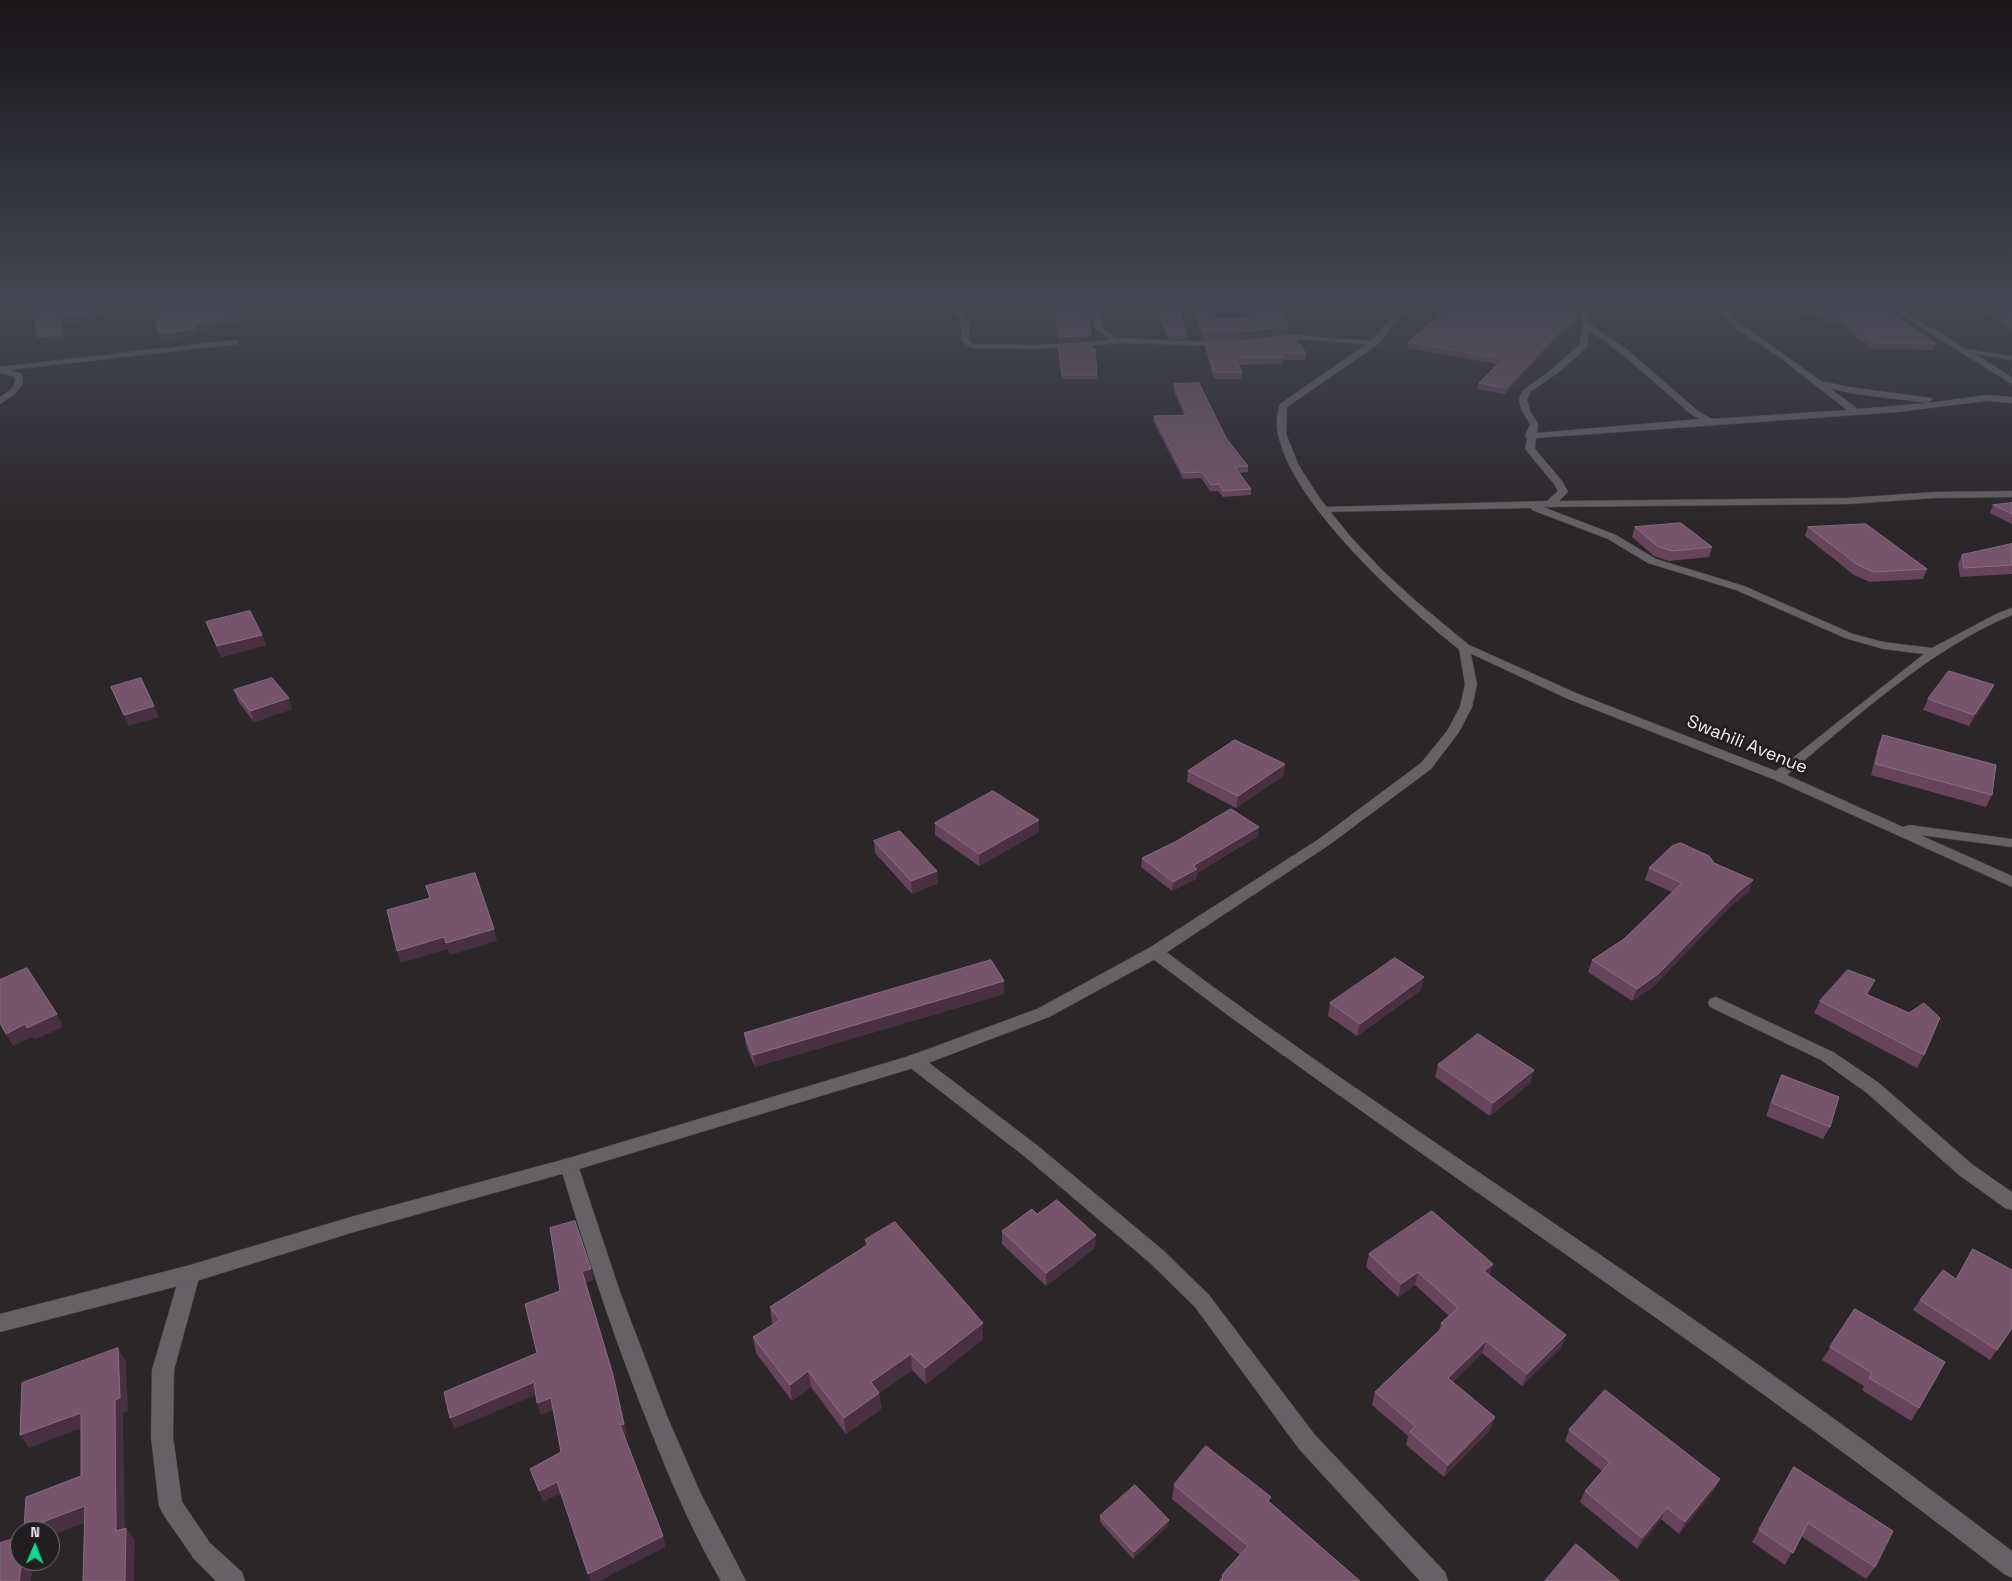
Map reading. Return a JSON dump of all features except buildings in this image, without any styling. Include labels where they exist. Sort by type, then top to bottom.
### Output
[{"type":"street","points":[[0,401],[19,386],[20,379]]},
{"type":"street","name":"Swahili Avenue","points":[[1322,379],[1283,406],[1279,417],[1279,427],[1289,458],[1324,510],[1350,544],[1399,593],[1465,648],[1572,696],[1778,776],[2012,882]]},
{"type":"street","points":[[1544,379],[1526,391],[1523,400],[1526,411],[1534,424],[1530,436],[1530,449],[1559,483],[1563,492],[1550,504]]},
{"type":"street","points":[[1656,379],[1695,413],[1712,422]]},
{"type":"street","points":[[1811,379],[1856,412]]},
{"type":"street","points":[[1815,382],[1849,390],[1954,403]]},
{"type":"street","points":[[1530,436],[1856,412],[1994,398],[2012,400]]},
{"type":"street","points":[[1324,510],[1550,504],[1848,502],[1935,494],[2012,494]]},
{"type":"street","points":[[1525,505],[1612,537],[1652,561],[1740,588],[1848,636],[1883,646],[1934,652]]},
{"type":"street","points":[[1778,776],[1843,722],[1934,652],[2012,611]]},
{"type":"street","points":[[0,1324],[190,1274],[354,1224],[570,1165],[914,1061],[1043,1013],[1154,952],[1324,842],[1426,766],[1453,732],[1466,707],[1471,684],[1465,648]]},
{"type":"street","points":[[1894,827],[1988,842],[2012,843]]},
{"type":"street","points":[[1154,952],[1324,1075],[1777,1389],[1917,1491],[2012,1566]]},
{"type":"street","points":[[1716,1004],[1827,1056],[1873,1088],[1966,1170],[2012,1202]]},
{"type":"street","points":[[914,1061],[1031,1151],[1157,1257],[1202,1301],[1307,1442],[1436,1581]]},
{"type":"street","points":[[570,1165],[594,1248],[636,1366],[684,1484],[716,1552],[734,1581]]},
{"type":"street","points":[[190,1274],[163,1370],[162,1437],[171,1506],[202,1551],[232,1581]]}]
